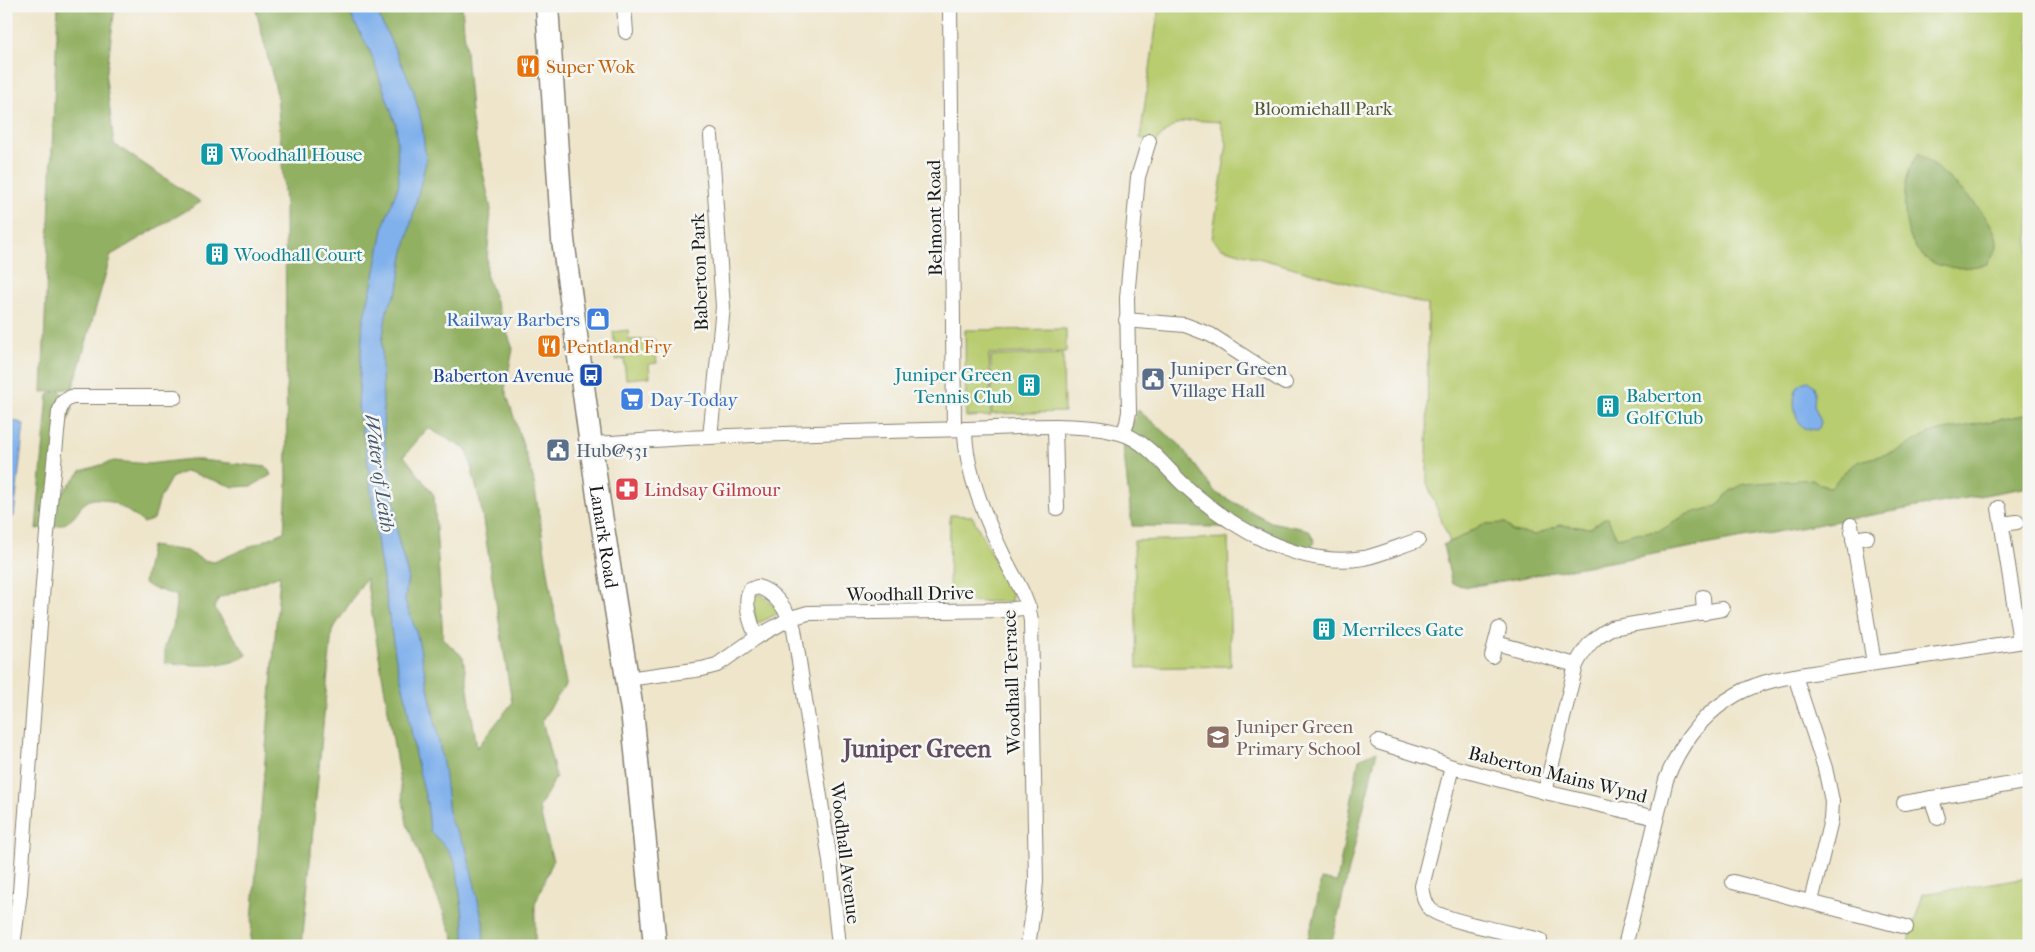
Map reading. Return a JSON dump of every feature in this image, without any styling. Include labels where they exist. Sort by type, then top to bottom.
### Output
[{"type":"main road","name":"Lanark Road","points":[[547,6],[563,240],[598,496],[637,751],[655,946]]},
{"type":"street","points":[[624,6],[626,32]]},
{"type":"street","name":"Belmont Road","points":[[950,6],[960,429]]},
{"type":"street","name":"Baberton Park","points":[[710,437],[723,307],[711,136]]},
{"type":"street","points":[[1123,433],[1127,423],[1128,412],[1126,320],[1138,177],[1149,141]]},
{"type":"street","points":[[1126,320],[1185,325],[1211,335],[1285,383]]},
{"type":"street","points":[[13,946],[20,892],[46,544],[59,412],[63,402],[71,396],[175,397]]},
{"type":"street","points":[[592,444],[710,437],[960,429],[1055,427],[1108,430],[1123,433],[1133,438],[1153,454],[1183,484],[1230,522],[1261,538],[1309,556],[1347,559],[1364,558],[1418,540]]},
{"type":"street","points":[[1055,427],[1057,508]]},
{"type":"street","name":"Woodhall Terrace","points":[[960,429],[986,519],[1029,607],[1031,621],[1036,880],[1034,912],[1028,946]]},
{"type":"street","points":[[1624,946],[1666,780],[1674,761],[1688,737],[1704,719],[1737,694],[1767,682],[1874,663],[2024,641],[1999,508]]},
{"type":"street","points":[[2002,524],[2016,522]]},
{"type":"street","points":[[1850,525],[1860,538],[1874,663]]},
{"type":"street","points":[[757,636],[752,628],[747,598],[753,588],[758,587],[765,590],[787,610],[791,618]]},
{"type":"street","points":[[1702,597],[1704,613]]},
{"type":"street","name":"Woodhall Drive","points":[[627,679],[702,669],[717,665],[757,636],[791,618],[808,614],[1007,610],[1029,607]]},
{"type":"street","points":[[1544,792],[1576,665],[1585,648],[1597,636],[1611,628],[1722,609]]},
{"type":"street","name":"Woodhall Avenue","points":[[791,618],[830,861],[839,946]]},
{"type":"street","points":[[1495,643],[1576,665]]},
{"type":"street","points":[[1795,676],[1825,768],[1832,801],[1831,820],[1811,901]]},
{"type":"street","name":"Baberton Mains Wynd","points":[[1378,742],[1426,756],[1452,767],[1544,792],[1656,818]]},
{"type":"street","name":"Baberton Mains Wynd","points":[[1452,767],[1422,886],[1423,897],[1430,909],[1446,917],[1540,940]]},
{"type":"street","points":[[1904,803],[2029,781]]},
{"type":"street","points":[[1932,798],[1938,818]]},
{"type":"street","points":[[1743,880],[1906,927]]},
{"type":"green space","points":[[58,6],[115,6],[106,79],[114,144],[201,202],[111,255],[73,388],[59,390],[73,408],[56,448],[61,494],[81,471],[114,461],[148,464],[191,459],[267,467],[271,475],[252,486],[234,487],[186,471],[171,478],[160,498],[154,519],[144,523],[116,504],[92,499],[85,503],[66,523],[36,529],[48,395],[57,391],[42,392]]},
{"type":"green space","points":[[255,6],[462,6],[472,122],[491,209],[486,274],[513,349],[505,389],[533,477],[566,684],[542,720],[556,777],[539,808],[553,861],[535,904],[535,946],[452,946],[454,938],[407,824],[366,578],[332,631],[302,946],[250,946],[280,575],[219,598],[214,608],[247,655],[229,663],[208,665],[165,663],[165,646],[173,627],[177,596],[150,587],[144,583],[151,546],[187,551],[203,560],[214,562],[284,532],[287,485],[285,204],[277,94]],"holes":[[[428,428],[467,450],[480,502],[512,703],[477,748],[463,657],[443,639],[434,495],[404,456]]]},
{"type":"green space","name":"Bloomiehall Park","points":[[1159,6],[2029,6],[2029,477],[1465,581],[1427,483],[1428,305],[1222,248],[1212,239],[1227,144],[1220,122],[1191,121],[1177,124],[1163,134],[1155,143],[1140,138]]},
{"type":"green space","points":[[1919,153],[1954,183],[1980,209],[1990,223],[1996,236],[1997,247],[1987,264],[1955,268],[1942,266],[1930,261],[1921,254],[1913,243],[1905,212],[1905,195],[1908,174]]},
{"type":"green space","points":[[1066,329],[1066,352],[989,354],[991,416],[966,417],[965,330]]},
{"type":"green space","points":[[628,330],[629,340],[654,339],[657,363],[649,364],[650,377],[626,379],[624,359],[616,360],[613,332]]},
{"type":"green space","name":"Juniper Green Tennis Club","points":[[1063,354],[1064,412],[992,414],[991,356]]},
{"type":"green space","points":[[1138,410],[1179,444],[1216,493],[1271,522],[1309,530],[1315,542],[1304,557],[1221,527],[1132,526],[1123,445]]},
{"type":"green space","points":[[2029,414],[2029,487],[1469,587],[1452,584],[1443,545],[1483,524],[1506,523],[1512,531],[1536,535],[1559,525],[1590,528],[1607,517],[1617,538],[1636,533],[1660,531],[1685,515],[1717,506],[1730,491],[1744,484],[1813,479],[1820,485],[1831,487],[1844,472],[1859,461],[1895,452],[1929,433]]},
{"type":"green space","points":[[950,515],[972,516],[1012,594],[1011,601],[949,601]]},
{"type":"green space","points":[[1228,538],[1231,666],[1137,668],[1134,541]]},
{"type":"green space","points":[[757,594],[762,595],[781,612],[756,624],[753,600]]},
{"type":"green space","points":[[1377,751],[1331,946],[1306,946],[1315,913],[1321,879],[1337,882],[1359,759]]},
{"type":"green space","points":[[2029,877],[2029,946],[1907,946],[1923,894]]},
{"type":"water","name":"Water of Leith","points":[[346,6],[374,6],[413,88],[422,124],[426,162],[403,256],[398,289],[387,310],[382,343],[384,437],[393,487],[398,539],[408,575],[405,600],[417,634],[434,716],[444,769],[450,821],[466,847],[483,922],[484,946],[464,946],[464,924],[456,864],[448,850],[430,831],[427,803],[415,755],[406,699],[396,660],[379,555],[367,457],[358,407],[363,320],[384,224],[399,184],[396,125],[370,51]]},
{"type":"water","points":[[1808,381],[1814,386],[1814,405],[1821,422],[1816,430],[1806,429],[1801,425],[1794,407],[1797,388],[1801,383]]},
{"type":"water","points":[[6,418],[24,424],[14,516],[6,526]]},
{"type":"place","name":"Super Wok","points":[[528,66]]},
{"type":"place","name":"Woodhall House","points":[[212,154]]},
{"type":"place","name":"Woodhall Court","points":[[217,254]]},
{"type":"place","name":"Railway Barbers","points":[[598,319]]},
{"type":"place","name":"Pentland Fry","points":[[549,346]]},
{"type":"place","name":"Baberton Avenue","points":[[591,375]]},
{"type":"place","name":"Juniper Green Village Hall","points":[[1153,379]]},
{"type":"place","name":"Juniper Green Tennis Club","points":[[1029,385]]},
{"type":"place","name":"Day-Today","points":[[632,399]]},
{"type":"place","name":"Baberton Golf Club","points":[[1608,406]]},
{"type":"place","name":"Hub@531","points":[[558,450]]},
{"type":"place","name":"Lindsay Gilmour","points":[[627,489]]},
{"type":"place","name":"Merrilees Gate","points":[[1324,629]]},
{"type":"place","name":"Juniper Green Primary School","points":[[1218,737]]},
{"type":"district","name":"Juniper Green","points":[[917,749]]}]
